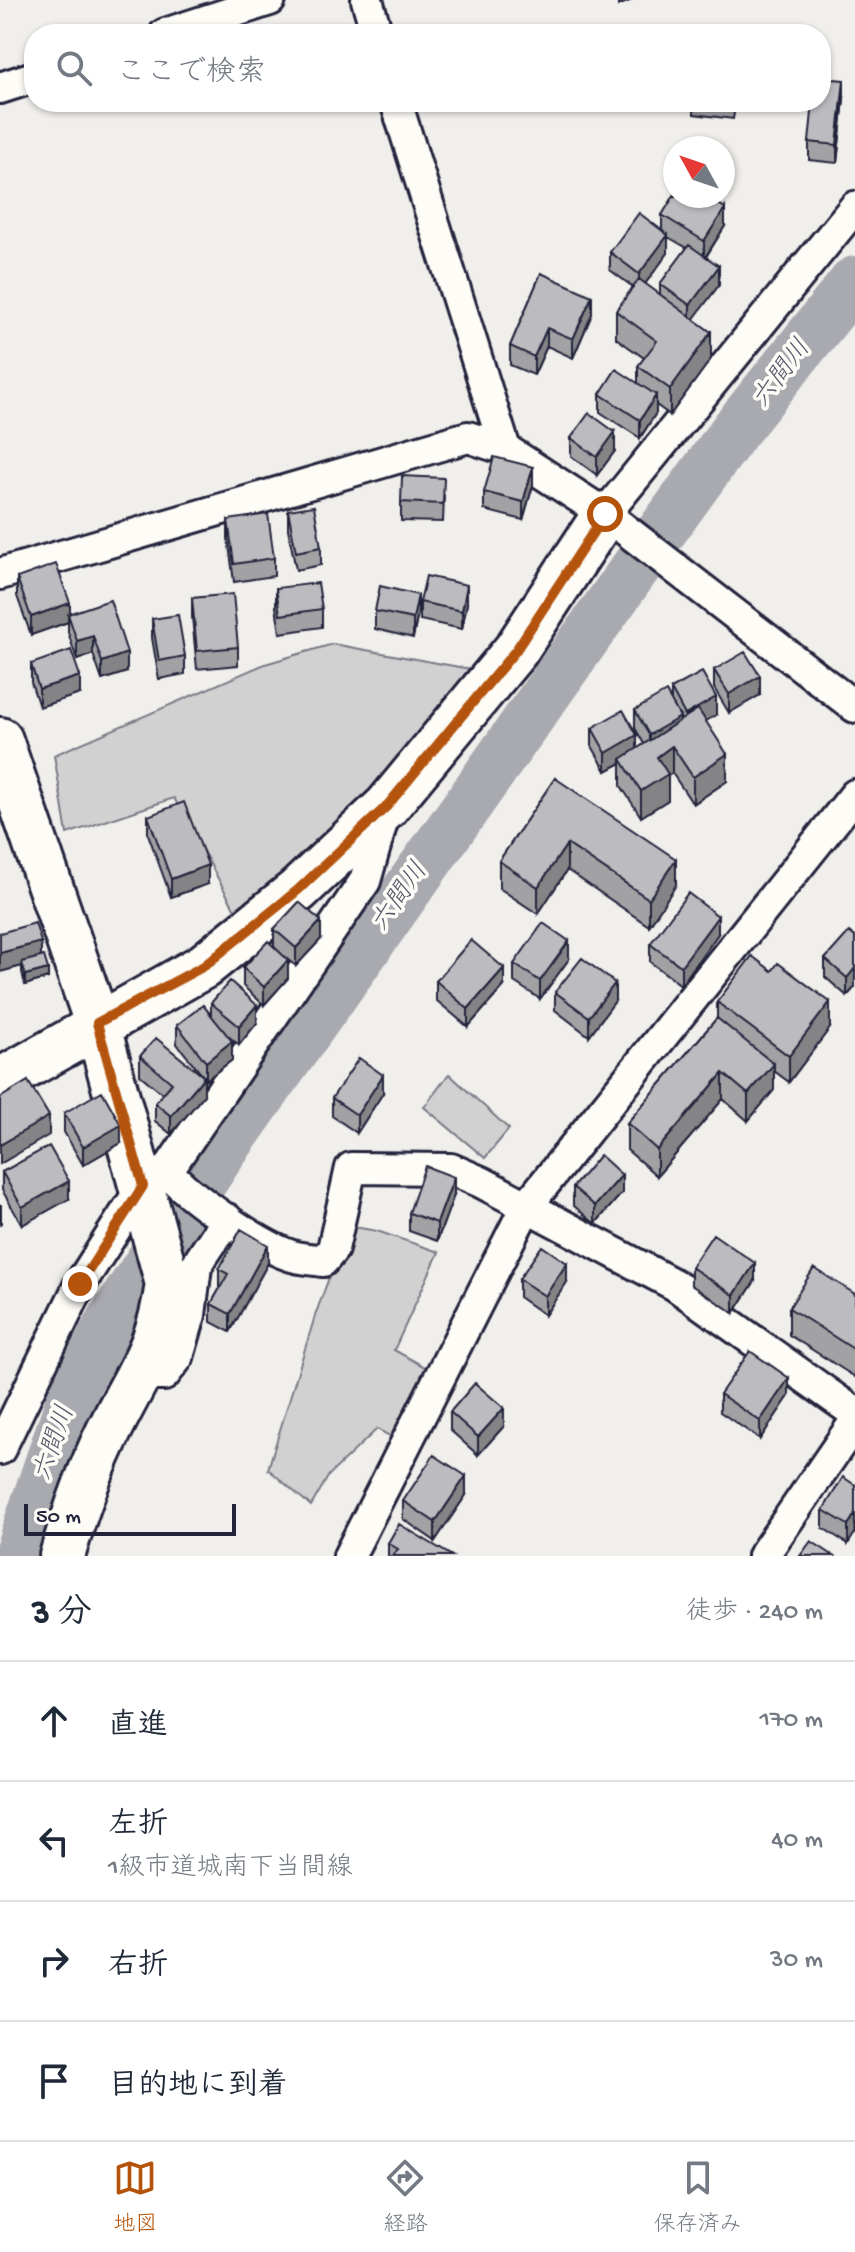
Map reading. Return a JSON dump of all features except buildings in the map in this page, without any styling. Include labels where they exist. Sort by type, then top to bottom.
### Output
[{"type":"street","points":[[196,24],[270,0]]},
{"type":"street","points":[[367,0],[374,24]]},
{"type":"street","points":[[0,88],[24,80]]},
{"type":"street","points":[[399,112],[505,449]]},
{"type":"street","points":[[0,1081],[97,1023],[204,966],[298,890],[387,806],[516,650],[612,520],[855,207]]},
{"type":"street","points":[[0,574],[468,437],[505,449],[612,520],[855,707]]},
{"type":"street","points":[[0,740],[156,1192],[168,1284],[162,1323],[77,1506],[62,1556]]},
{"type":"street","points":[[349,1556],[526,1207],[855,795]]},
{"type":"street","points":[[0,1449],[80,1284],[156,1192],[167,1171],[365,881],[387,806]]},
{"type":"street","points":[[156,1192],[217,1213],[290,1255],[323,1261],[333,1249],[351,1168],[451,1169],[675,1285],[855,1413]]},
{"type":"street","points":[[140,1375],[164,1375],[178,1357],[190,1315],[196,1266],[217,1213]]},
{"type":"street","points":[[763,1556],[855,1422]]},
{"type":"shaded area","points":[[333,644],[470,669],[394,774],[244,926],[174,798],[67,834],[54,755],[265,664]]},
{"type":"shaded area","points":[[449,1074],[509,1129],[485,1158],[424,1107]]},
{"type":"shaded area","points":[[348,1226],[377,1231],[439,1252],[394,1350],[432,1371],[397,1440],[377,1429],[329,1475],[311,1506],[268,1469],[316,1313]]},
{"type":"waterway","name":"六間川","points":[[18,1556],[77,1382],[117,1312],[221,1153],[736,429],[855,281]]},
{"type":"route","points":[[80,1284],[143,1186],[97,1023],[204,966],[298,890],[387,806],[516,650],[605,514]]}]
